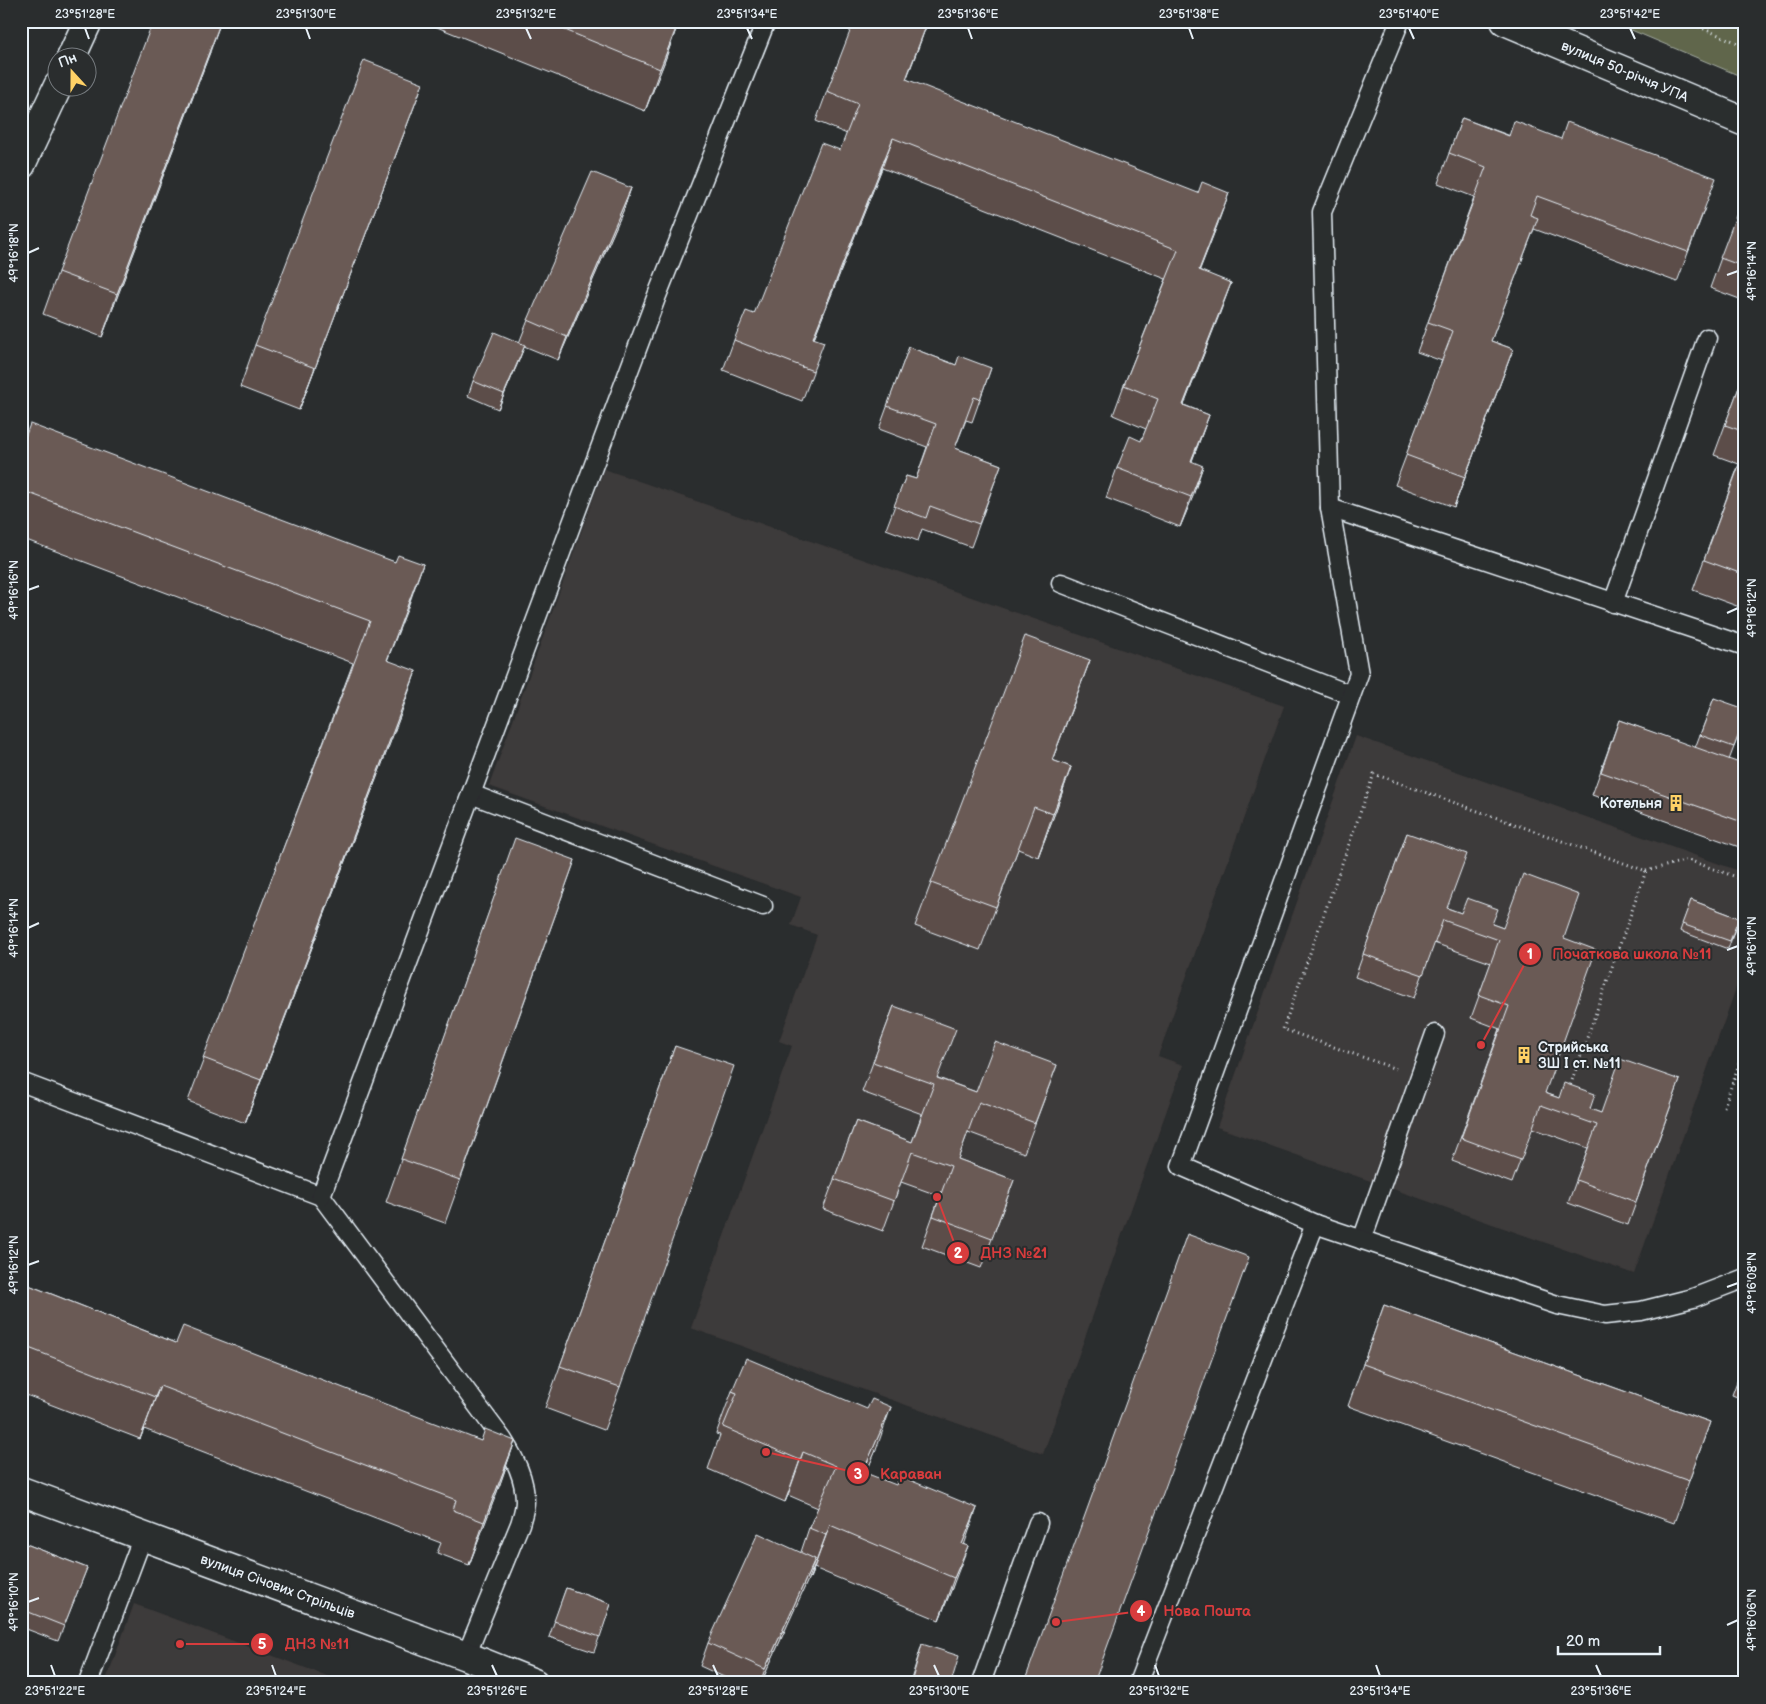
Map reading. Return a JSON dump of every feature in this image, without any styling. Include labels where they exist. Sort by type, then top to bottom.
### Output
[{"type":"street","points":[[76,48],[88,21]]},
{"type":"street","name":"вулиця 50-річчя УПА","points":[[1505,21],[1745,122]]},
{"type":"street","points":[[21,165],[52,98]]},
{"type":"street","name":"вулиця Січових Стрільців","points":[[21,1491],[534,1683]]},
{"type":"lane","points":[[321,1196],[656,298],[766,21]]},
{"type":"lane","points":[[1400,21],[1322,212],[1330,508],[1359,674],[1181,1166],[1315,1224],[1557,1305],[1605,1315],[1641,1311],[1694,1298],[1745,1278]]},
{"type":"lane","points":[[1613,603],[1707,338]]},
{"type":"lane","points":[[1330,508],[1745,646]]},
{"type":"lane","points":[[1061,583],[1351,696]]},
{"type":"lane","points":[[471,794],[763,906]]},
{"type":"lane","points":[[1362,1240],[1435,1034]]},
{"type":"lane","points":[[21,1082],[321,1196],[502,1440],[515,1460],[522,1480],[525,1502],[520,1524],[466,1656]]},
{"type":"lane","points":[[1138,1683],[1315,1224]]},
{"type":"lane","points":[[981,1683],[1038,1523]]},
{"type":"lane","points":[[88,1683],[143,1536]]},
{"type":"path","points":[[1685,21],[1745,46]]},
{"type":"path","points":[[1420,1078],[1283,1029],[1374,774],[1646,871],[1688,860],[1745,880]]},
{"type":"path","points":[[1570,1086],[1646,871]]},
{"type":"path","points":[[1724,1108],[1745,1047]]},
{"type":"shaded area","points":[[604,469],[1284,706],[1158,1056],[1183,1065],[1043,1454],[691,1328],[792,1046],[779,1041],[817,935],[791,925],[801,897],[489,786]]},
{"type":"shaded area","points":[[1356,736],[1745,873],[1745,963],[1634,1274],[1217,1127]]},
{"type":"shaded area","points":[[134,1604],[346,1683],[105,1683]]},
{"type":"green space","points":[[1610,21],[1745,21],[1745,78]]},
{"type":"building","points":[[153,21],[221,21],[117,294],[58,272]]},
{"type":"building","points":[[543,21],[679,21],[660,69]]},
{"type":"building","points":[[854,21],[928,21],[906,79],[1198,193],[1202,182],[1229,193],[1199,270],[1231,283],[1183,405],[1209,415],[1191,461],[1203,466],[1191,497],[1117,468],[1130,436],[1141,441],[1158,399],[1124,385],[1178,250],[893,138],[813,338],[824,342],[813,371],[734,340],[746,311],[754,314],[821,143],[840,150],[858,104],[827,91]]},
{"type":"building","points":[[364,60],[423,83],[315,368],[255,345]]},
{"type":"building","points":[[1462,118],[1509,136],[1514,121],[1561,139],[1567,122],[1716,178],[1688,252],[1537,196],[1530,215],[1538,218],[1491,341],[1513,349],[1465,477],[1406,455],[1453,331],[1428,322],[1486,167],[1449,153]]},
{"type":"building","points":[[592,172],[631,188],[567,337],[528,320]]},
{"type":"building","points":[[1745,192],[1745,267],[1720,258]]},
{"type":"building","points":[[494,332],[525,345],[504,394],[473,381]]},
{"type":"building","points":[[909,347],[956,365],[959,356],[991,368],[980,399],[974,397],[955,448],[1001,465],[979,524],[930,506],[926,518],[894,506],[906,476],[916,479],[936,424],[887,406]]},
{"type":"building","points":[[1745,371],[1745,432],[1725,425]]},
{"type":"building","points":[[30,424],[395,562],[398,555],[423,564],[387,660],[416,671],[261,1080],[203,1058],[370,621],[21,490],[21,448]]},
{"type":"building","points":[[1745,449],[1745,575],[1704,560]]},
{"type":"building","points":[[1025,636],[1090,660],[1052,760],[1071,767],[1053,814],[1034,807],[996,907],[931,883]]},
{"type":"building","points":[[1714,698],[1745,709],[1745,718],[1734,747],[1700,735]]},
{"type":"building","points":[[1619,720],[1745,765],[1745,823],[1601,772]]},
{"type":"building","name":"Стрийська ЗШ I ст. №11","points":[[1407,833],[1467,854],[1447,908],[1461,913],[1467,898],[1498,909],[1492,924],[1503,928],[1523,874],[1579,895],[1564,938],[1596,950],[1545,1093],[1559,1098],[1564,1083],[1595,1094],[1590,1109],[1601,1113],[1620,1059],[1680,1080],[1636,1202],[1576,1180],[1597,1125],[1541,1105],[1521,1160],[1461,1138],[1509,1006],[1479,995],[1499,940],[1443,920],[1423,975],[1363,954]]},
{"type":"building","points":[[515,838],[575,860],[460,1180],[401,1159]]},
{"type":"building","points":[[1691,900],[1739,918],[1730,941],[1682,924]]},
{"type":"building","points":[[894,1006],[956,1029],[937,1078],[976,1092],[995,1042],[1057,1065],[1035,1123],[979,1102],[958,1159],[1014,1180],[992,1238],[933,1216],[951,1166],[912,1152],[894,1201],[834,1179],[856,1121],[912,1142],[934,1084],[873,1062]]},
{"type":"building","points":[[675,1046],[734,1066],[620,1387],[560,1366]]},
{"type":"building","points":[[1187,1234],[1249,1257],[1094,1683],[1024,1683]]},
{"type":"building","points":[[21,1282],[176,1343],[183,1326],[481,1441],[485,1429],[515,1441],[484,1522],[453,1510],[456,1500],[160,1386],[155,1397],[21,1345]]},
{"type":"building","points":[[1384,1305],[1710,1422],[1689,1481],[1363,1364]]},
{"type":"building","points":[[746,1358],[867,1409],[872,1399],[891,1407],[863,1472],[896,1485],[900,1476],[977,1508],[962,1544],[968,1546],[954,1578],[830,1525],[826,1535],[809,1528],[836,1466],[803,1452],[800,1460],[723,1427],[737,1393],[732,1391]]},
{"type":"building","points":[[758,1533],[815,1559],[765,1669],[708,1643]]},
{"type":"building","points":[[21,1542],[87,1568],[64,1626],[21,1609]]},
{"type":"building","points":[[566,1588],[611,1604],[600,1637],[554,1621]]},
{"type":"building","points":[[922,1644],[959,1656],[951,1683],[911,1683]]},
{"type":"place","name":"Котельня","points":[[1676,803]]},
{"type":"place","name":"Початкова школа №11","points":[[1481,1045]]},
{"type":"place","name":"Стрийська ЗШ I ст. №11","points":[[1524,1055]]},
{"type":"place","name":"ДНЗ №21","points":[[937,1197]]},
{"type":"place","name":"Караван","points":[[766,1452]]},
{"type":"place","name":"Нова Пошта","points":[[1056,1622]]},
{"type":"place","name":"ДНЗ №11","points":[[180,1644]]}]
